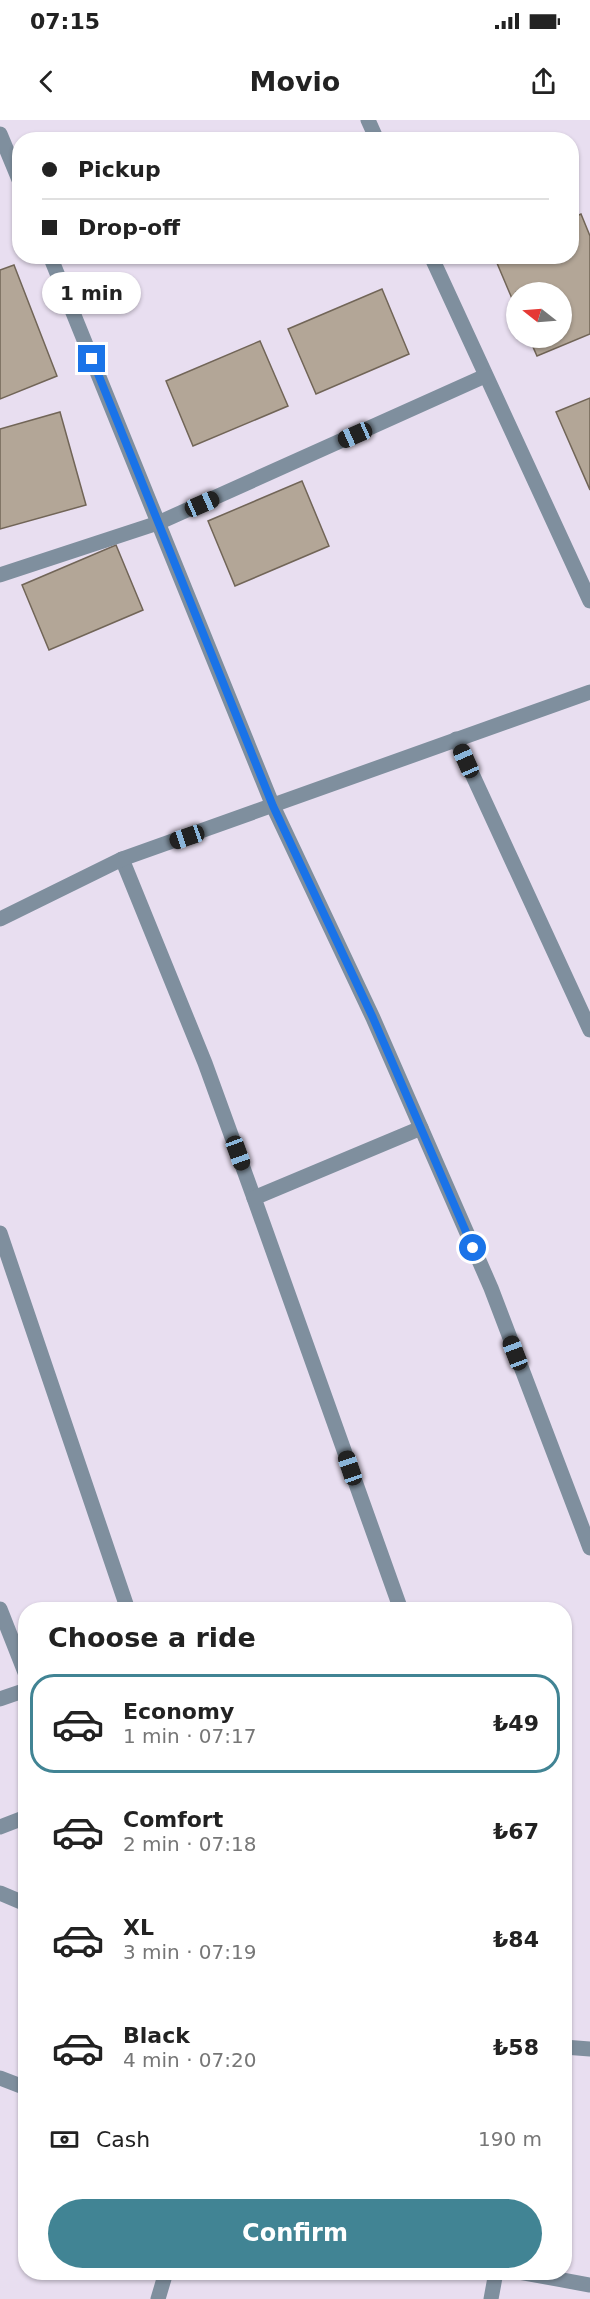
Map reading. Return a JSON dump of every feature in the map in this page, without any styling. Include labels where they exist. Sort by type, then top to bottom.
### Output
[{"type":"street","points":[[0,134],[12,163]]},
{"type":"street","points":[[53,264],[273,806],[373,1018],[491,1288],[590,1548]]},
{"type":"street","points":[[435,264],[485,376],[586,582],[590,601]]},
{"type":"street","points":[[0,575],[158,524],[485,376]]},
{"type":"street","points":[[0,919],[122,859],[590,692]]},
{"type":"street","points":[[456,740],[590,1030]]},
{"type":"street","points":[[122,859],[205,1063],[398,1602]]},
{"type":"street","points":[[254,1198],[421,1128]]},
{"type":"street","points":[[0,1233],[125,1602]]},
{"type":"street","points":[[0,1609],[18,1655]]},
{"type":"street","points":[[0,1699],[18,1693]]},
{"type":"street","points":[[0,1827],[18,1820]]},
{"type":"street","points":[[0,1893],[18,1901]]},
{"type":"street","points":[[572,2048],[590,2049]]},
{"type":"street","points":[[0,2078],[18,2085]]},
{"type":"street","points":[[158,2299],[164,2280]]},
{"type":"street","points":[[491,2299],[495,2280]]},
{"type":"street","points":[[563,2280],[590,2285]]},
{"type":"building","points":[[581,214],[590,236],[590,334],[572,341],[572,282],[506,282],[506,284],[497,264],[579,264],[579,215]]},
{"type":"building","points":[[14,265],[57,376],[0,399],[0,270]]},
{"type":"building","points":[[382,289],[409,354],[316,394],[288,329]]},
{"type":"building","points":[[260,341],[288,406],[193,446],[166,381]]},
{"type":"building","points":[[533,348],[556,348],[537,356]]},
{"type":"building","points":[[590,398],[590,490],[556,412]]},
{"type":"building","points":[[60,412],[86,505],[0,529],[0,429]]},
{"type":"building","points":[[302,481],[329,546],[235,586],[208,521]]},
{"type":"building","points":[[116,545],[143,610],[49,650],[22,585]]},
{"type":"route","points":[[92,359],[273,806],[373,1018],[473,1248]]}]
